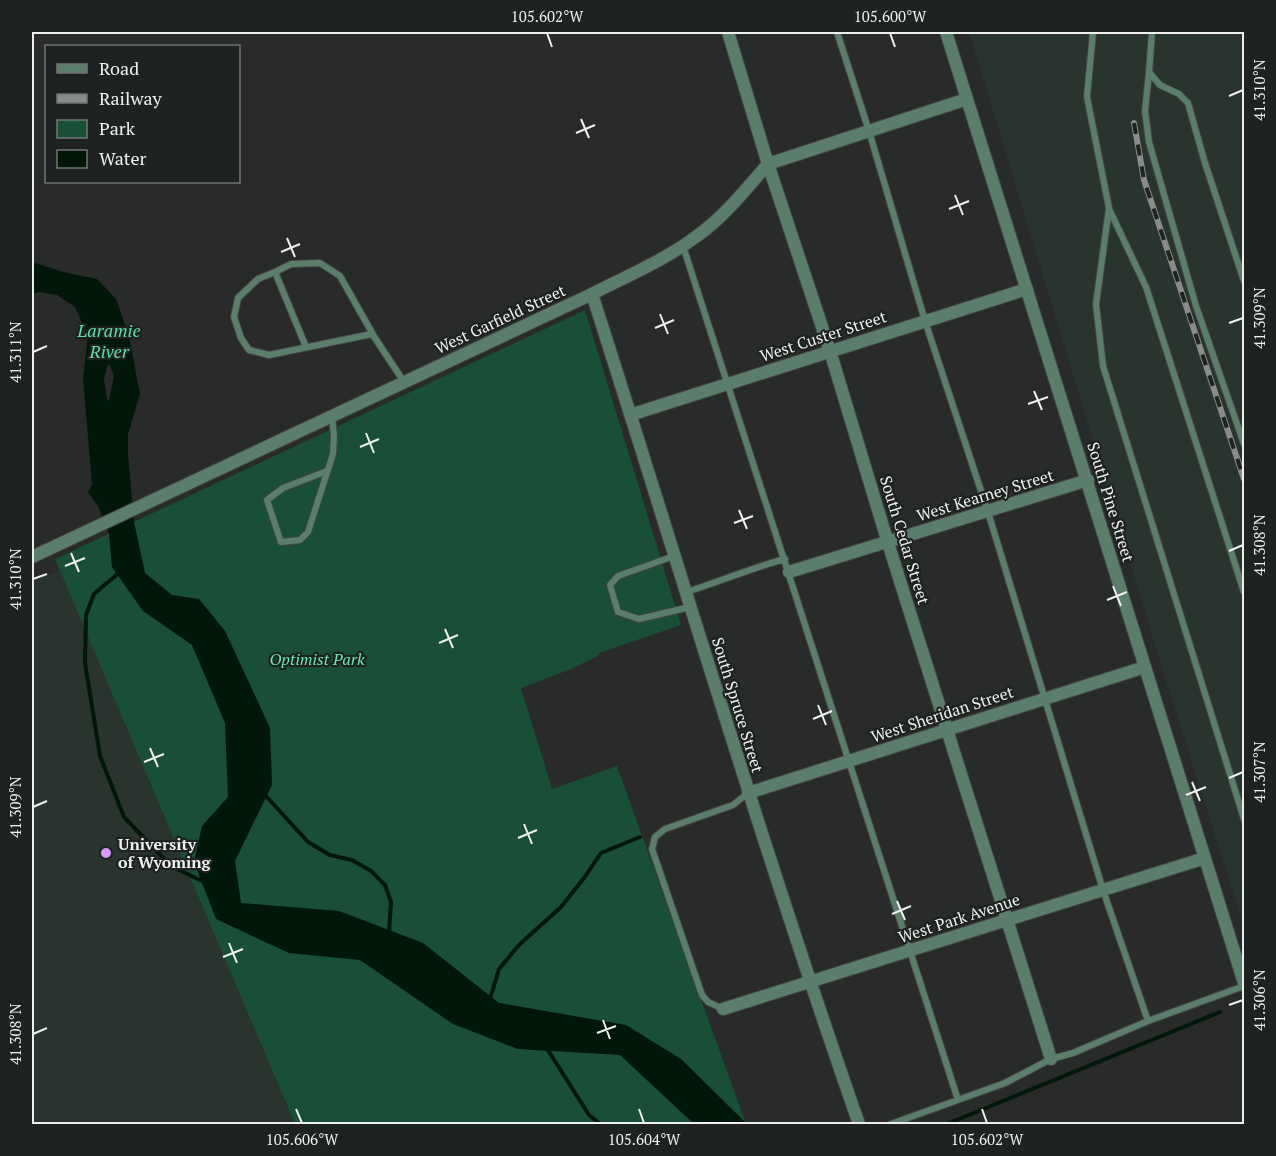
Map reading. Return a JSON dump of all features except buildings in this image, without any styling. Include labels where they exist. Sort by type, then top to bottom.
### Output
[{"type":"street","name":"South Cedar Street","points":[[728,32],[1051,1059]]},
{"type":"street","name":"South Pine Street","points":[[946,32],[1245,984]]},
{"type":"street","name":"West Garfield Street","points":[[32,557],[592,294],[698,236],[719,218],[768,164],[967,99]]},
{"type":"street","name":"West Custer Street","points":[[630,415],[1027,289]]},
{"type":"street","name":"South Spruce Street","points":[[592,294],[748,793],[859,1125]]},
{"type":"street","name":"West Kearney Street","points":[[789,572],[1088,480]]},
{"type":"street","name":"West Sheridan Street","points":[[748,793],[1145,668]]},
{"type":"street","name":"West Park Avenue","points":[[723,1009],[1205,858]]},
{"type":"lane","points":[[837,32],[869,130],[925,321],[988,512],[1103,890],[1148,1021]]},
{"type":"lane","points":[[1093,32],[1087,97],[1109,208],[1146,287],[1245,592]]},
{"type":"lane","points":[[1152,32],[1146,111],[1149,142],[1196,306],[1245,444]]},
{"type":"lane","points":[[1149,72],[1160,85],[1179,94],[1188,103],[1205,163],[1245,281]]},
{"type":"lane","points":[[1109,208],[1096,304],[1103,366],[1245,819]]},
{"type":"lane","points":[[683,245],[958,1100]]},
{"type":"lane","points":[[372,334],[269,355],[249,350],[241,338],[234,317],[238,298],[258,279],[291,264],[320,263],[340,276],[372,334],[404,382]]},
{"type":"lane","points":[[275,272],[306,347]]},
{"type":"lane","points":[[327,471],[283,488],[267,500],[281,542],[300,540],[308,532],[333,454],[332,416]]},
{"type":"lane","points":[[674,556],[618,576],[610,585],[618,612],[639,619],[690,607]]},
{"type":"lane","points":[[686,592],[721,581],[753,567],[784,559]]},
{"type":"lane","points":[[723,1009],[708,1002],[702,995],[652,849],[655,837],[665,829],[733,805],[748,793]]},
{"type":"lane","points":[[891,1125],[1005,1083],[1051,1059],[1073,1053],[1245,984]]},
{"type":"shaded area","points":[[969,32],[1244,32],[1244,927],[1161,665]]},
{"type":"shaded area","name":"University of Wyoming","points":[[60,570],[295,1124],[32,1124],[32,582]]},
{"type":"green space","name":"Optimist Park","points":[[585,310],[681,625],[599,653],[598,656],[571,669],[521,688],[552,789],[617,766],[746,1124],[295,1124],[55,559]]},
{"type":"water","name":"Laramie River","points":[[32,262],[97,279],[116,299],[129,336],[140,394],[128,434],[128,455],[134,522],[145,573],[172,595],[199,599],[225,631],[270,728],[272,785],[235,861],[241,903],[339,911],[423,943],[499,1003],[626,1025],[681,1059],[747,1124],[694,1124],[620,1055],[518,1049],[453,1024],[360,960],[289,953],[216,919],[194,862],[202,826],[228,797],[225,723],[192,645],[143,611],[112,567],[109,534],[98,506],[88,492],[92,485],[83,378],[88,336],[75,307],[57,295],[39,292],[32,294]],"holes":[[[108,364],[114,376],[109,401],[104,379]]]},
{"type":"waterway","points":[[121,571],[94,594],[86,615],[85,663],[100,756],[124,817],[171,866],[204,882]]},
{"type":"waterway","points":[[265,795],[308,842],[330,855],[352,860],[371,871],[385,885],[391,902],[389,933]]},
{"type":"waterway","points":[[490,999],[499,969],[519,945],[561,907],[601,853],[640,837]]},
{"type":"waterway","points":[[947,1124],[1220,1012]]},
{"type":"waterway","points":[[546,1047],[589,1115],[600,1124]]},
{"type":"railway","points":[[1134,123],[1144,180],[1244,479]]},
{"type":"place","name":"University of Wyoming","points":[[106,853]]}]
